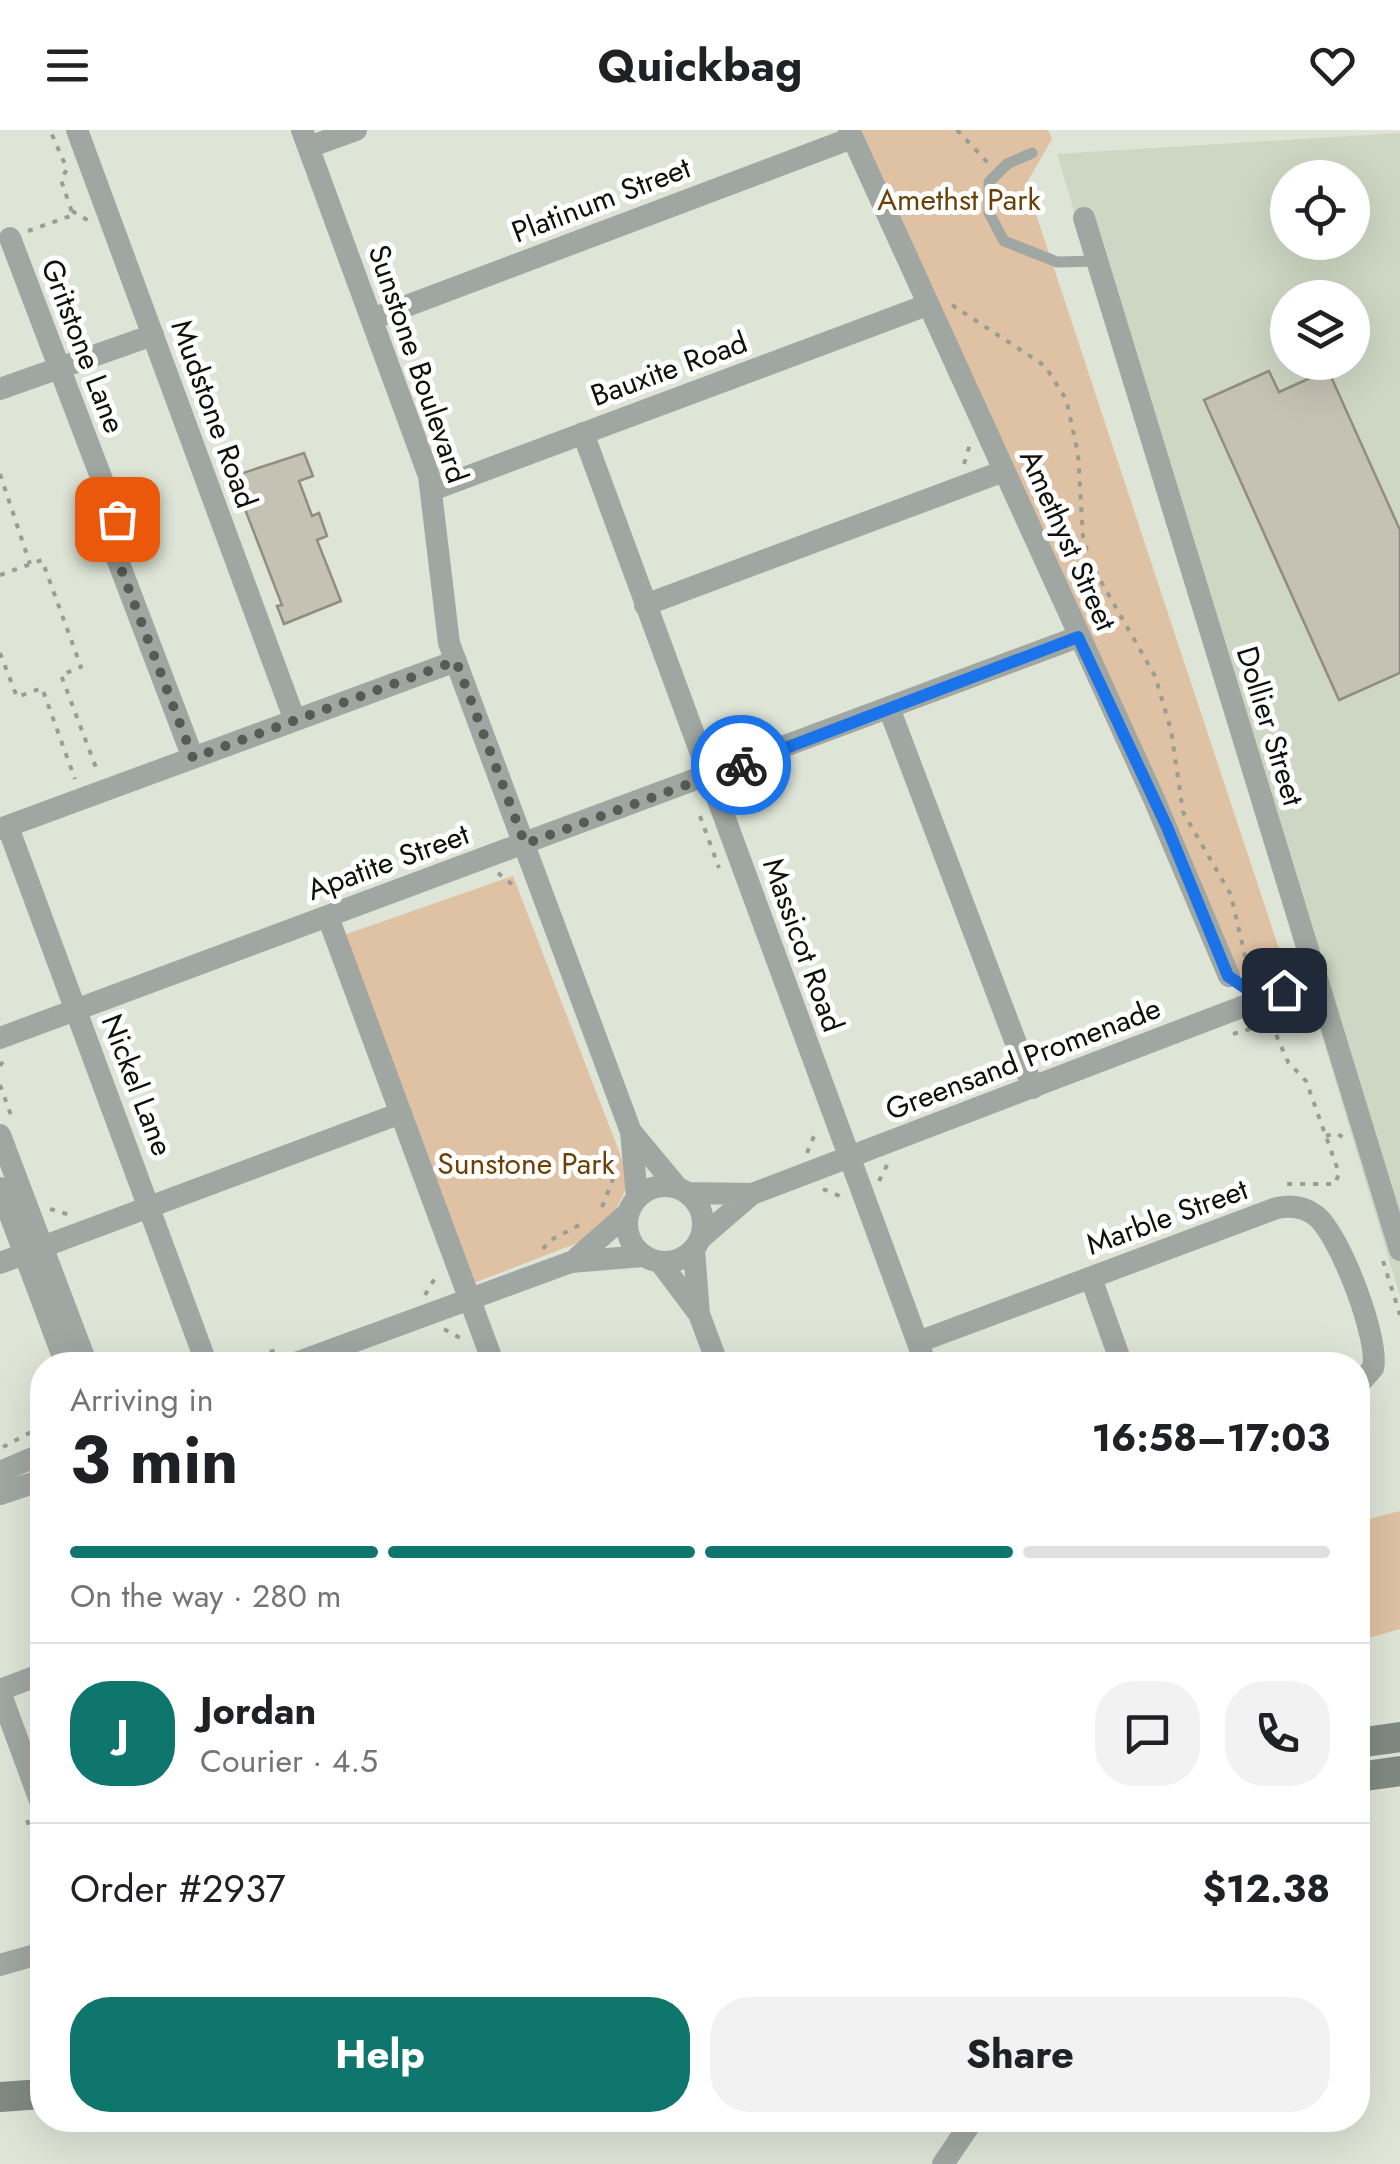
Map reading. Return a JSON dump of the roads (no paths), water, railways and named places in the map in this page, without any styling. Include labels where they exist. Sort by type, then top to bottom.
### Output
[{"type":"main road","points":[[1370,1741],[1400,1736]]},
{"type":"main road","points":[[1370,1751],[1400,1747]]},
{"type":"main road","points":[[1370,1775],[1400,1770]]},
{"type":"main road","points":[[0,2079],[30,2078]]},
{"type":"main road","points":[[0,2097],[30,2095]]},
{"type":"street","name":"Mudstone Road","points":[[77,130],[294,718]]},
{"type":"street","points":[[306,138],[356,130]]},
{"type":"street","name":"Amethyst Street","points":[[850,134],[934,301],[1078,637],[1239,974]]},
{"type":"street","name":"Platinum Street","points":[[372,319],[850,134]]},
{"type":"street","name":"Sunstone Boulevard","points":[[306,138],[432,490],[446,630],[456,661],[631,1132],[682,1190]]},
{"type":"street","name":"Dollier Street","points":[[1084,218],[1400,1250]]},
{"type":"street","name":"Gritstone Lane","points":[[10,238],[117,519],[115,553],[193,758]]},
{"type":"street","name":"Bauxite Road","points":[[432,490],[934,301]]},
{"type":"street","points":[[0,390],[152,335]]},
{"type":"street","name":"Massicot Road","points":[[583,433],[709,776],[710,812],[836,1121],[921,1352]]},
{"type":"street","points":[[645,605],[1004,471]]},
{"type":"street","name":"Apatite Street","points":[[0,1038],[1078,637]]},
{"type":"street","points":[[4,828],[456,661]]},
{"type":"street","points":[[889,708],[1034,1088]]},
{"type":"street","name":"Nickel Lane","points":[[4,828],[151,1207],[202,1352]]},
{"type":"street","points":[[328,917],[489,1352]]},
{"type":"street","points":[[1200,1024],[1218,1010],[1239,974],[1254,994],[1269,997]]},
{"type":"street","name":"Greensand Promenade","points":[[698,1244],[752,1194],[1315,979]]},
{"type":"street","points":[[0,1263],[401,1113]]},
{"type":"street","name":"Sunstone Boulevard","points":[[629,1188],[631,1132]]},
{"type":"street","points":[[0,1135],[62,1352]]},
{"type":"street","points":[[0,1188],[81,1352]]},
{"type":"street","points":[[327,1352],[571,1262],[606,1236],[629,1188]]},
{"type":"street","points":[[629,1188],[682,1190],[702,1213],[698,1244],[700,1314],[713,1352]]},
{"type":"street","points":[[629,1188],[630,1238],[700,1314]]},
{"type":"street","name":"Greensand Promenade","points":[[682,1190],[752,1194]]},
{"type":"street","name":"Marble Street","points":[[918,1342],[1278,1208],[1305,1210],[1331,1234],[1374,1337],[1370,1372]]},
{"type":"street","points":[[571,1262],[672,1262],[698,1244]]},
{"type":"street","points":[[1091,1278],[1117,1352]]},
{"type":"street","points":[[0,1472],[30,1459]]},
{"type":"street","points":[[0,1494],[30,1484]]},
{"type":"street","points":[[30,1679],[0,1691],[30,1773]]},
{"type":"street","points":[[0,1965],[30,1956]]},
{"type":"street","points":[[942,2164],[965,2132]]},
{"type":"lane","points":[[1032,152],[998,172],[989,182],[989,212],[1004,241],[1057,262],[1097,261]]},
{"type":"park label","name":"Amethst Park","points":[[959,200]]},
{"type":"park label","name":"Sunstone Park","points":[[526,1164]]}]
